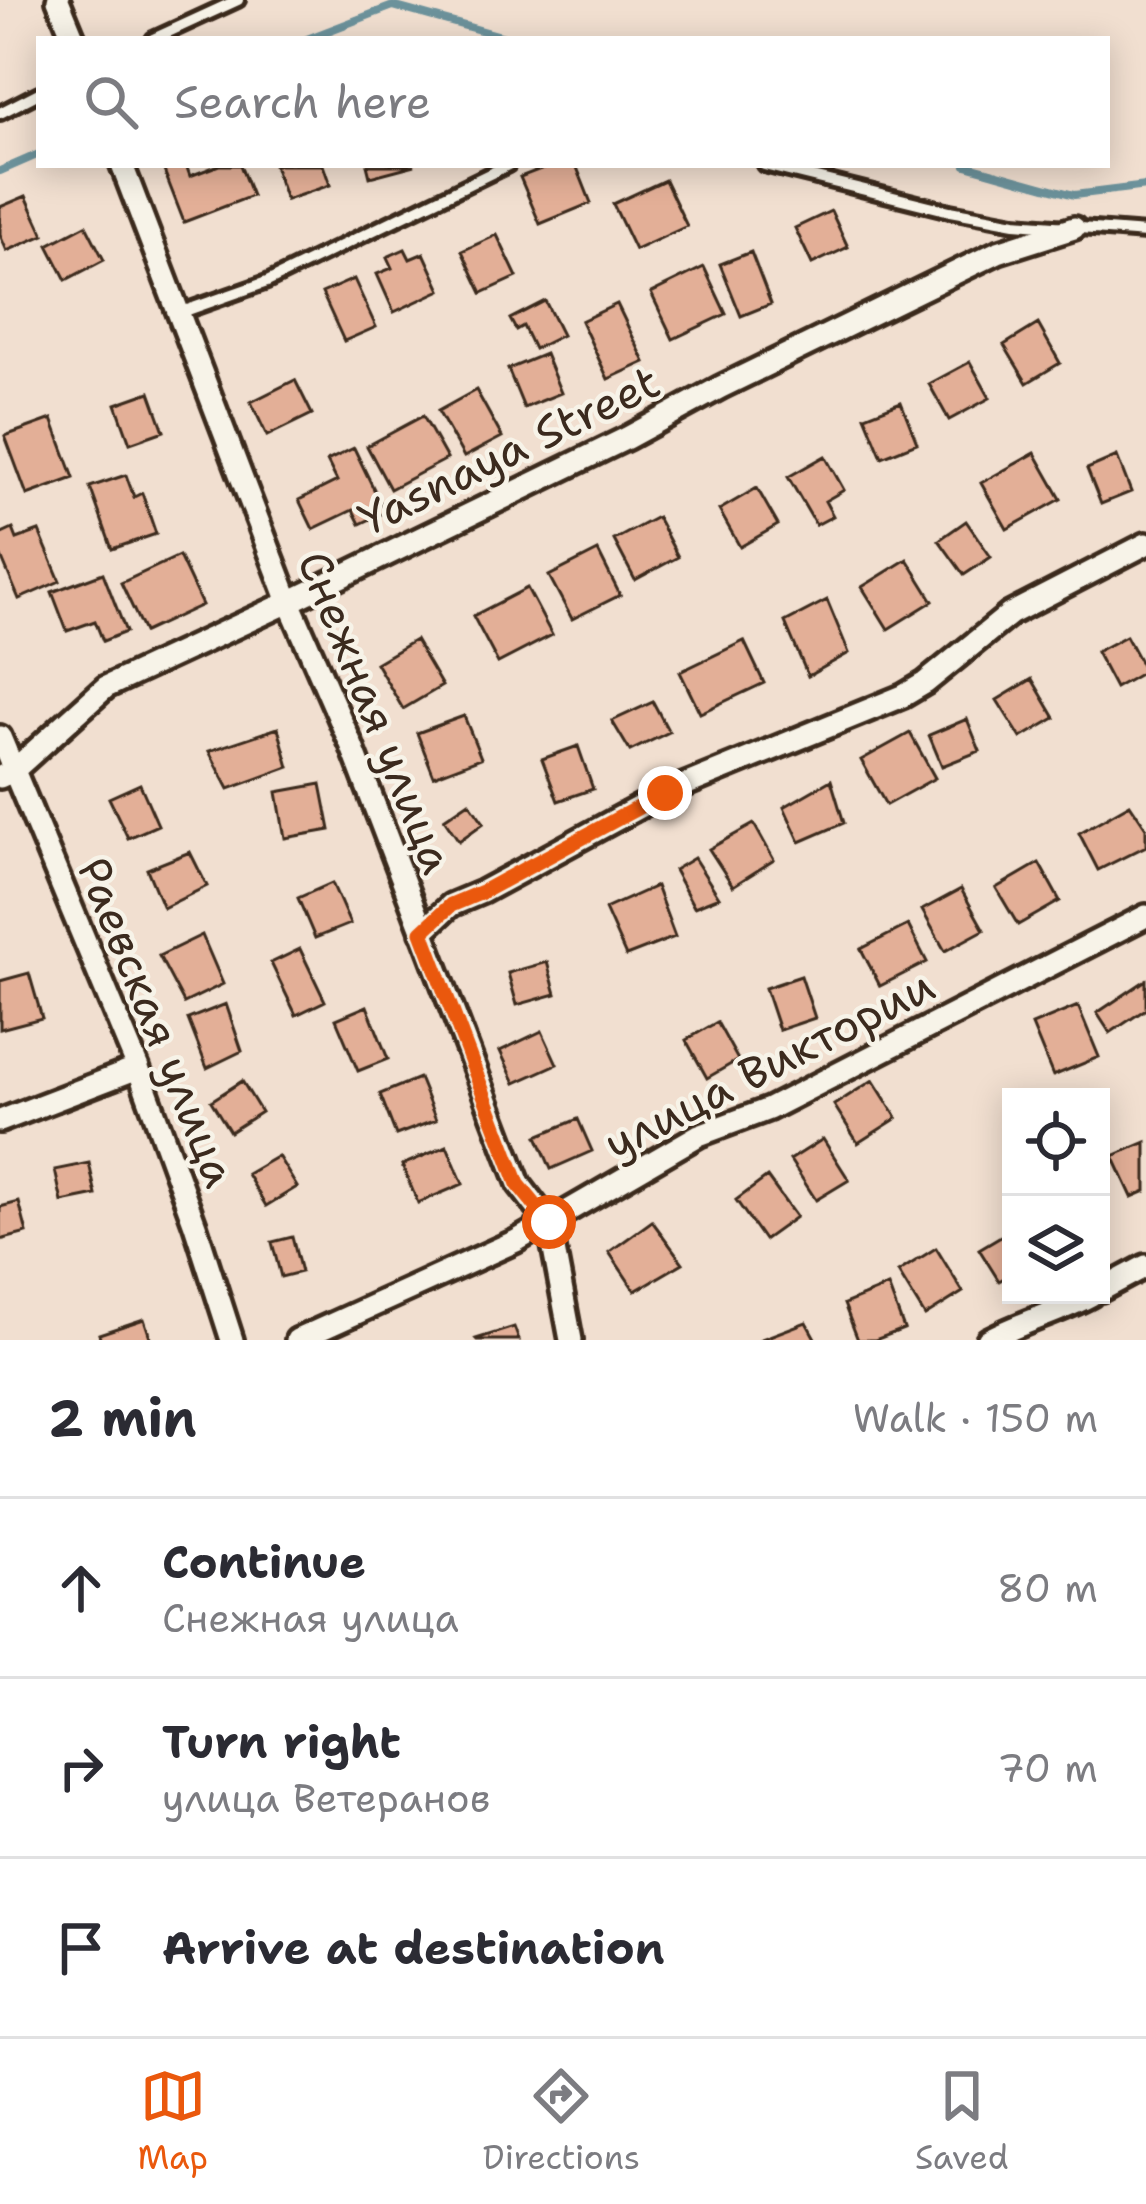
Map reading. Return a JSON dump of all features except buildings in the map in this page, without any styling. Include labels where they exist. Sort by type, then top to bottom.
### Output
[{"type":"street","points":[[58,0],[73,36]]},
{"type":"street","name":"Снежная улица","points":[[123,168],[518,1184],[549,1222],[571,1340]]},
{"type":"street","name":"Yasnaya Street","points":[[6,774],[106,687],[628,438],[721,387],[998,252],[1074,228]]},
{"type":"street","points":[[422,932],[451,905],[665,793],[903,696],[1010,614],[1146,544]]},
{"type":"street","name":"Раевская улица","points":[[0,736],[6,774],[138,1068],[232,1340]]},
{"type":"street","name":"улица Виктории","points":[[297,1340],[516,1241],[699,1135],[770,1109],[1146,916]]},
{"type":"street","points":[[0,1121],[138,1068]]},
{"type":"street","points":[[1110,1285],[1146,1266]]},
{"type":"street","points":[[988,1340],[1075,1304]]},
{"type":"lane","points":[[160,36],[238,0]]},
{"type":"lane","points":[[0,113],[36,95]]},
{"type":"lane","points":[[179,313],[267,282],[502,168]]},
{"type":"lane","points":[[776,168],[1015,223],[1146,233]]},
{"type":"waterway","points":[[315,36],[393,6],[501,36]]},
{"type":"waterway","points":[[0,171],[36,155]]},
{"type":"waterway","points":[[977,168],[1074,195],[1146,186]]},
{"type":"route","points":[[549,1222],[518,1184],[422,932],[451,905],[665,793]]}]
